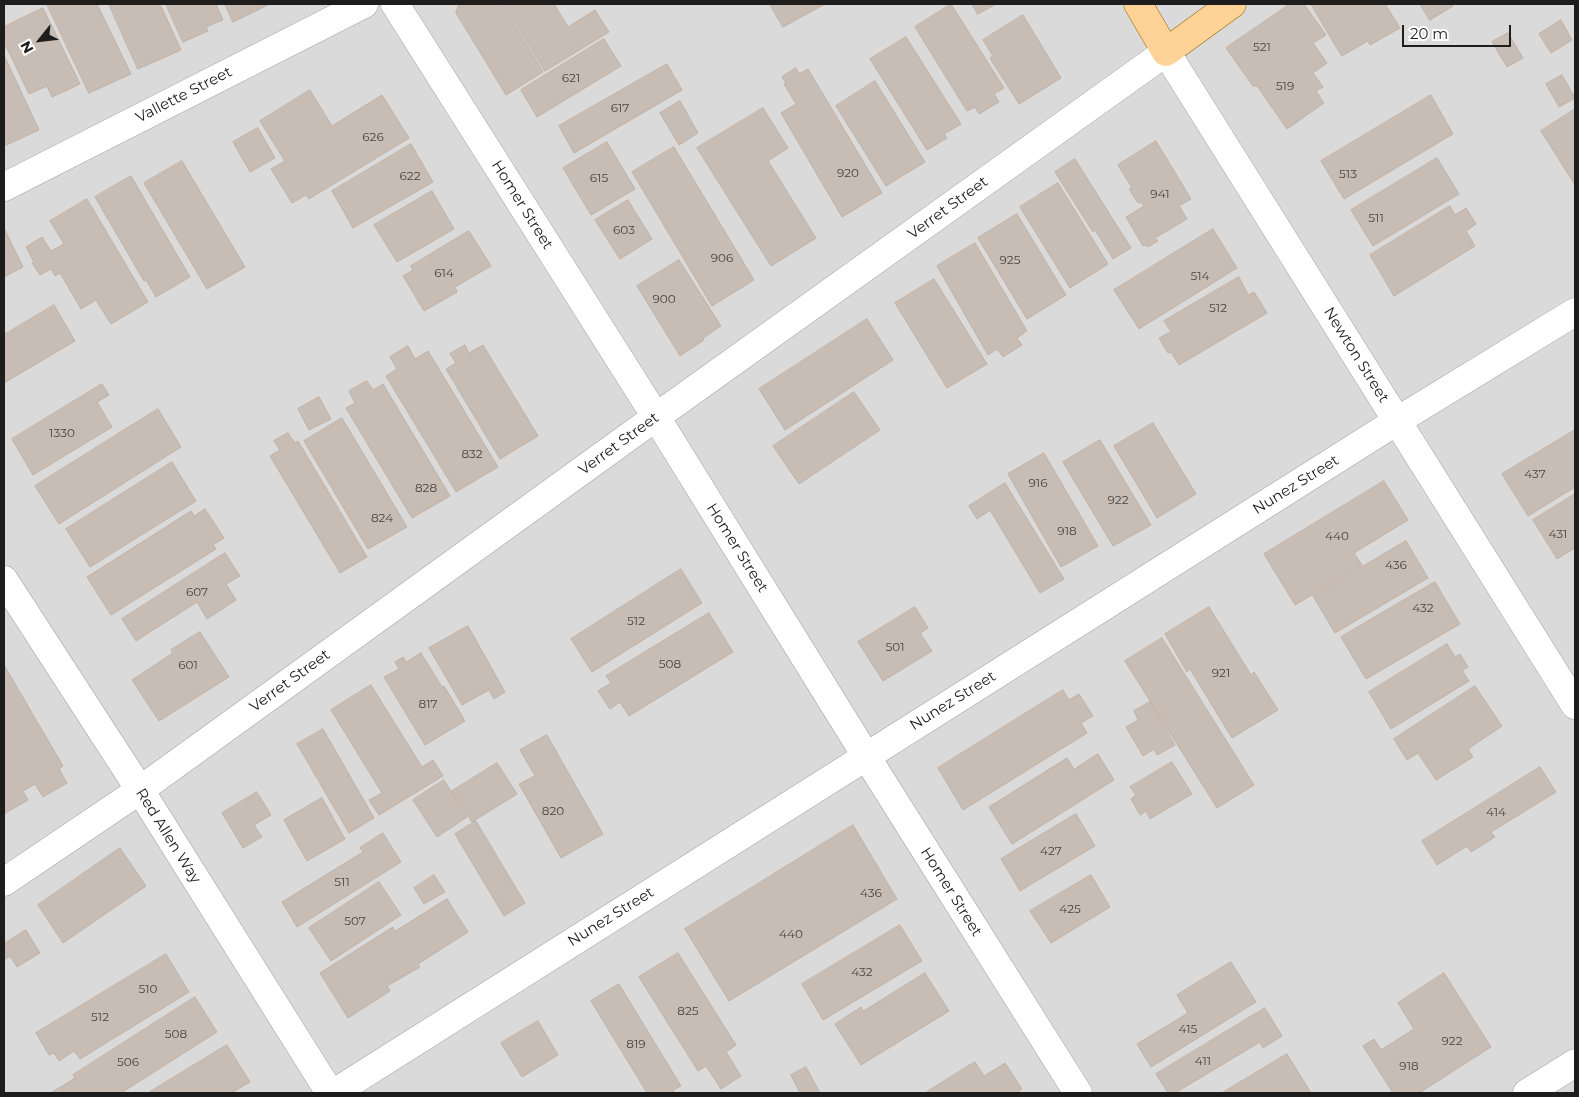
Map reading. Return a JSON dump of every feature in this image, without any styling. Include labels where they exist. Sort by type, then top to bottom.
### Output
[{"type":"main road","name":"Newton Street","points":[[1138,4],[1166,52]]},
{"type":"main road","name":"Verret Street","points":[[1166,52],[1232,4]]},
{"type":"street","name":"Vallette Street","points":[[4,187],[364,4]]},
{"type":"street","name":"Homer Street","points":[[395,4],[656,417],[1078,1093]]},
{"type":"street","name":"Verret Street","points":[[4,882],[140,790],[1166,52]]},
{"type":"street","name":"Newton Street","points":[[1166,52],[1575,705]]},
{"type":"street","name":"Nunez Street","points":[[334,1093],[1397,421],[1575,312]]},
{"type":"street","name":"Red Allen Way","points":[[4,580],[140,790],[330,1093]]},
{"type":"street","points":[[1527,1093],[1575,1063]]},
{"type":"shaded area","points":[[4,4],[1575,4],[1575,1093],[4,1093]]},
{"type":"building","points":[[47,4],[97,4],[131,74],[89,93]]},
{"type":"building","points":[[109,4],[160,4],[181,50],[138,69]]},
{"type":"building","points":[[166,4],[216,4],[223,20],[206,27],[208,31],[183,42]]},
{"type":"building","points":[[225,4],[270,4],[233,22]]},
{"type":"building","points":[[459,4],[502,4],[543,72],[506,95],[456,13]]},
{"type":"building","points":[[504,4],[554,4],[568,27],[595,10],[609,32],[545,71]]},
{"type":"building","points":[[770,4],[825,4],[783,27]]},
{"type":"building","points":[[951,4],[1004,88],[994,94],[999,102],[979,114],[975,107],[967,111],[915,27]]},
{"type":"building","points":[[972,4],[996,4],[978,14]]},
{"type":"building","points":[[1290,4],[1304,4],[1326,35],[1313,43],[1327,63],[1313,73],[1323,87],[1316,91],[1324,103],[1287,129],[1257,86],[1253,86],[1226,48]]},
{"type":"building","points":[[1311,4],[1385,4],[1400,28],[1370,45],[1368,41],[1342,56]]},
{"type":"building","points":[[1420,4],[1451,4],[1453,6],[1430,20]]},
{"type":"building","points":[[43,8],[80,84],[52,97],[47,86],[29,94],[4,42],[4,27]]},
{"type":"building","points":[[1023,15],[1061,78],[1019,104],[990,58],[993,56],[983,40]]},
{"type":"building","points":[[1561,20],[1572,40],[1551,53],[1539,34]]},
{"type":"building","points":[[1508,33],[1523,58],[1507,67],[1492,42]]},
{"type":"building","points":[[906,37],[961,124],[944,134],[947,138],[927,150],[870,59]]},
{"type":"building","points":[[604,39],[621,66],[537,117],[521,90]]},
{"type":"building","points":[[4,55],[39,130],[4,146]]},
{"type":"building","points":[[667,64],[682,90],[574,153],[559,126]]},
{"type":"building","points":[[796,68],[799,74],[808,69],[882,193],[842,217],[781,113],[796,104],[782,77]]},
{"type":"building","points":[[1562,75],[1575,98],[1559,107],[1546,84]]},
{"type":"building","points":[[875,81],[925,162],[886,186],[836,106]]},
{"type":"building","points":[[310,90],[332,126],[382,95],[409,138],[309,199],[306,195],[292,203],[271,169],[285,161],[260,121]]},
{"type":"building","points":[[1431,95],[1453,134],[1344,199],[1321,161]]},
{"type":"building","points":[[680,101],[698,133],[679,145],[660,113]]},
{"type":"building","points":[[763,108],[788,148],[768,161],[816,238],[771,266],[697,148]]},
{"type":"building","points":[[1575,109],[1575,185],[1541,131]]},
{"type":"building","points":[[258,128],[275,158],[250,172],[233,142]]},
{"type":"building","points":[[1156,141],[1191,199],[1179,206],[1187,219],[1155,238],[1158,241],[1148,247],[1146,245],[1143,246],[1126,217],[1144,206],[1141,202],[1138,203],[1129,189],[1132,188],[1118,165]]},
{"type":"building","points":[[607,142],[635,189],[591,215],[563,168]]},
{"type":"building","points":[[411,144],[433,182],[353,228],[332,191]]},
{"type":"building","points":[[674,147],[754,280],[712,306],[632,172]]},
{"type":"building","points":[[1437,158],[1459,194],[1373,246],[1351,210]]},
{"type":"building","points":[[1075,159],[1131,248],[1113,259],[1095,230],[1093,232],[1055,172]]},
{"type":"building","points":[[182,161],[245,267],[207,289],[144,183]]},
{"type":"building","points":[[131,176],[190,277],[156,297],[146,280],[144,281],[95,197]]},
{"type":"building","points":[[1058,183],[1108,264],[1070,288],[1020,207]]},
{"type":"building","points":[[432,191],[454,229],[397,262],[374,225]]},
{"type":"building","points":[[87,199],[148,302],[111,324],[96,300],[81,309],[60,273],[55,276],[51,269],[40,275],[32,263],[34,262],[26,247],[42,237],[51,251],[64,244],[50,221]]},
{"type":"building","points":[[628,200],[652,239],[620,259],[595,220]]},
{"type":"building","points":[[1450,206],[1455,215],[1466,208],[1476,224],[1466,231],[1475,246],[1394,296],[1370,255]]},
{"type":"building","points":[[1017,214],[1066,295],[1027,319],[978,238]]},
{"type":"building","points":[[1213,229],[1237,268],[1139,329],[1114,290]]},
{"type":"building","points":[[4,231],[23,267],[4,277]]},
{"type":"building","points":[[469,231],[491,266],[455,287],[457,292],[424,311],[403,276],[413,270],[411,266]]},
{"type":"building","points":[[975,243],[1027,331],[1017,338],[1022,345],[1003,357],[997,349],[988,355],[937,266]]},
{"type":"building","points":[[679,260],[721,326],[680,356],[637,286]]},
{"type":"building","points":[[1239,277],[1248,295],[1254,292],[1267,313],[1179,365],[1171,352],[1168,353],[1159,338],[1171,332],[1164,321]]},
{"type":"building","points":[[934,279],[987,364],[947,388],[895,303]]},
{"type":"building","points":[[54,305],[75,341],[4,383],[4,335]]},
{"type":"building","points":[[867,319],[893,360],[785,430],[759,389]]},
{"type":"building","points":[[465,345],[469,353],[483,345],[538,436],[500,459],[446,369],[456,363],[450,354]]},
{"type":"building","points":[[408,346],[415,359],[428,351],[498,467],[456,492],[386,376],[397,369],[390,357]]},
{"type":"building","points":[[367,381],[373,390],[383,384],[450,496],[412,518],[346,408],[355,403],[349,391]]},
{"type":"building","points":[[102,384],[109,395],[97,402],[112,427],[33,475],[12,439]]},
{"type":"building","points":[[854,392],[880,430],[799,484],[773,446]]},
{"type":"building","points":[[319,397],[331,419],[309,430],[298,409]]},
{"type":"building","points":[[158,409],[181,447],[59,524],[35,486]]},
{"type":"building","points":[[342,418],[407,527],[368,549],[304,441]]},
{"type":"building","points":[[1153,423],[1196,494],[1157,518],[1114,446]]},
{"type":"building","points":[[1575,430],[1575,487],[1528,516],[1502,474]]},
{"type":"building","points":[[288,433],[295,443],[298,441],[367,557],[340,573],[270,456],[280,450],[274,441]]},
{"type":"building","points":[[1100,440],[1151,525],[1113,546],[1063,462]]},
{"type":"building","points":[[1044,453],[1098,546],[1061,567],[1008,474]]},
{"type":"building","points":[[172,462],[196,501],[90,567],[66,529]]},
{"type":"building","points":[[1384,481],[1408,520],[1354,553],[1362,565],[1295,605],[1264,554]]},
{"type":"building","points":[[1005,483],[1064,579],[1040,593],[990,510],[977,519],[969,506]]},
{"type":"building","points":[[1575,494],[1575,548],[1557,559],[1533,520]]},
{"type":"building","points":[[205,509],[224,538],[213,545],[216,549],[111,615],[87,577],[191,511],[194,516]]},
{"type":"building","points":[[1406,541],[1428,578],[1335,633],[1313,596]]},
{"type":"building","points":[[225,553],[240,576],[226,584],[236,600],[207,619],[197,602],[136,641],[122,619]]},
{"type":"building","points":[[681,569],[702,603],[592,672],[571,639]]},
{"type":"building","points":[[1435,582],[1460,624],[1366,679],[1341,637]]},
{"type":"building","points":[[915,607],[928,628],[920,633],[932,651],[883,681],[858,642]]},
{"type":"building","points":[[1209,607],[1251,675],[1254,672],[1278,710],[1232,738],[1190,669],[1187,672],[1165,634]]},
{"type":"building","points":[[709,613],[733,652],[629,716],[620,702],[610,709],[598,691],[611,683],[606,676]]},
{"type":"building","points":[[468,626],[505,692],[494,699],[489,690],[462,705],[429,648]]},
{"type":"building","points":[[200,632],[229,677],[159,721],[132,680],[173,653],[171,650]]},
{"type":"building","points":[[1162,638],[1254,785],[1217,808],[1125,661]]},
{"type":"building","points":[[1447,644],[1455,657],[1460,654],[1468,667],[1462,670],[1469,681],[1391,729],[1369,692]]},
{"type":"building","points":[[421,653],[465,721],[425,745],[384,677],[399,669],[395,662],[403,657],[406,662]]},
{"type":"building","points":[[4,665],[63,766],[59,769],[67,783],[43,797],[35,784],[23,791],[28,800],[4,814]]},
{"type":"building","points":[[371,685],[422,767],[433,760],[443,776],[379,815],[369,800],[382,793],[331,710]]},
{"type":"building","points":[[1475,686],[1502,726],[1468,749],[1473,757],[1436,780],[1418,753],[1407,760],[1394,739]]},
{"type":"building","points":[[1063,690],[1069,700],[1079,694],[1093,716],[1081,723],[1087,733],[963,810],[938,768]]},
{"type":"building","points":[[1150,702],[1175,745],[1157,755],[1154,749],[1143,756],[1126,727],[1138,720],[1134,711]]},
{"type":"building","points":[[323,729],[374,818],[349,833],[297,744]]},
{"type":"building","points":[[547,735],[603,834],[561,858],[519,784],[535,776],[520,750]]},
{"type":"building","points":[[1098,754],[1114,780],[1012,844],[989,807],[1067,758],[1074,769]]},
{"type":"building","points":[[1172,762],[1192,794],[1150,819],[1146,811],[1140,815],[1131,799],[1136,795],[1130,787]]},
{"type":"building","points":[[497,763],[517,794],[472,822],[452,791]]},
{"type":"building","points":[[1540,767],[1556,792],[1491,832],[1495,837],[1471,852],[1467,846],[1437,865],[1422,841]]},
{"type":"building","points":[[444,780],[467,817],[437,837],[413,800]]},
{"type":"building","points":[[257,792],[271,815],[254,825],[262,837],[243,848],[222,813]]},
{"type":"building","points":[[322,798],[345,839],[307,861],[284,820]]},
{"type":"building","points":[[1076,814],[1095,846],[1020,891],[1001,859]]},
{"type":"building","points":[[476,821],[525,903],[504,916],[455,834]]},
{"type":"building","points":[[853,825],[897,899],[729,1001],[685,929]]},
{"type":"building","points":[[383,833],[401,862],[297,927],[282,902],[363,852],[360,848]]},
{"type":"building","points":[[120,848],[146,886],[63,943],[38,905]]},
{"type":"building","points":[[434,875],[445,892],[424,904],[414,888]]},
{"type":"building","points":[[1091,875],[1110,907],[1051,943],[1030,911]]},
{"type":"building","points":[[379,882],[401,915],[331,961],[309,928]]},
{"type":"building","points":[[447,899],[468,932],[418,964],[420,967],[387,986],[390,991],[348,1018],[320,973],[393,927],[395,931]]},
{"type":"building","points":[[900,925],[922,961],[823,1020],[802,984]]},
{"type":"building","points":[[26,930],[40,953],[17,967],[10,956],[4,960],[4,944]]},
{"type":"building","points":[[678,953],[736,1045],[726,1052],[741,1076],[721,1089],[706,1066],[698,1071],[639,977]]},
{"type":"building","points":[[166,954],[189,992],[80,1059],[74,1051],[59,1061],[54,1053],[49,1055],[36,1033]]},
{"type":"building","points":[[1231,962],[1256,1002],[1151,1067],[1137,1044],[1188,1013],[1177,995]]},
{"type":"building","points":[[925,973],[949,1011],[861,1065],[835,1024],[861,1007],[863,1011]]},
{"type":"building","points":[[1444,973],[1491,1047],[1419,1093],[1393,1093],[1363,1046],[1374,1039],[1381,1050],[1414,1029],[1398,1003]]},
{"type":"building","points":[[619,984],[681,1086],[673,1090],[675,1093],[647,1093],[591,1001]]},
{"type":"building","points":[[195,997],[217,1032],[121,1093],[51,1093],[75,1078],[73,1075]]},
{"type":"building","points":[[1265,1008],[1282,1036],[1263,1048],[1260,1042],[1175,1093],[1168,1093],[1156,1074]]},
{"type":"building","points":[[538,1021],[558,1055],[522,1077],[501,1043]]},
{"type":"building","points":[[227,1045],[250,1082],[231,1093],[148,1093]]},
{"type":"building","points":[[1287,1054],[1311,1093],[1222,1093]]},
{"type":"building","points":[[975,1062],[984,1076],[1005,1063],[1022,1089],[1016,1093],[925,1093]]},
{"type":"building","points":[[806,1067],[820,1093],[800,1093],[791,1075]]}]
